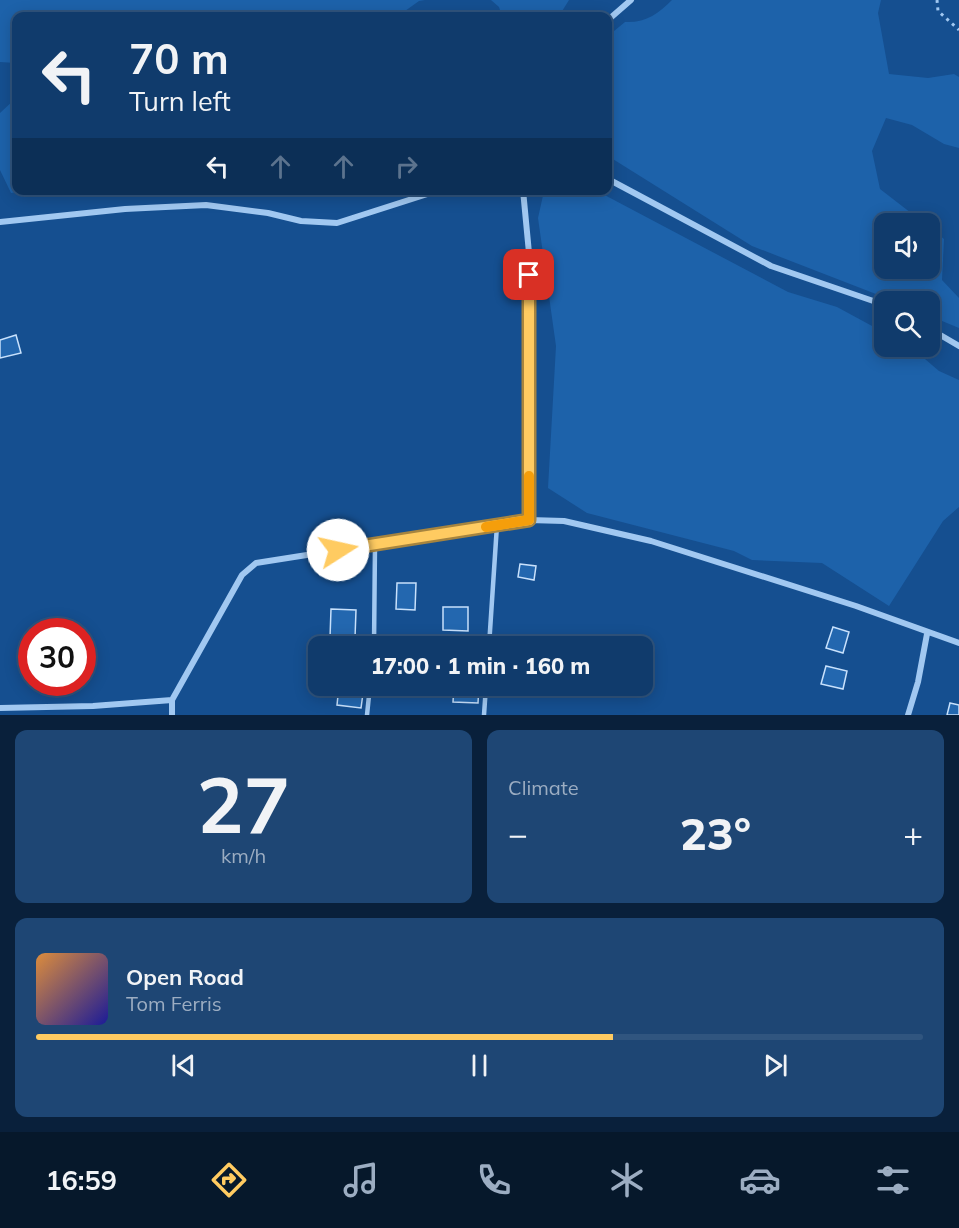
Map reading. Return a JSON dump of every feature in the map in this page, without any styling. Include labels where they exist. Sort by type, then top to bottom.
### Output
[{"type":"street","points":[[612,17],[631,0]]},
{"type":"street","points":[[612,181],[771,266],[874,301]]},
{"type":"street","points":[[0,222],[125,208],[206,205],[268,213],[301,221],[337,224],[425,195]]},
{"type":"street","points":[[524,195],[529,253],[529,520]]},
{"type":"street","points":[[940,335],[959,346]]},
{"type":"street","points":[[172,715],[172,700],[242,575],[256,563],[529,520],[564,522],[651,541],[856,606],[927,634],[959,643]]},
{"type":"street","points":[[908,715],[918,682],[927,634]]},
{"type":"street","points":[[0,708],[93,706],[172,700]]},
{"type":"lane","points":[[490,636],[497,525]]},
{"type":"lane","points":[[374,636],[375,544]]},
{"type":"lane","points":[[367,715],[369,696]]},
{"type":"lane","points":[[484,715],[485,696]]},
{"type":"path","points":[[937,0],[938,11],[959,30]]},
{"type":"shaded area","points":[[0,0],[425,0],[419,1],[404,12],[12,12],[12,63],[0,62]]},
{"type":"shaded area","points":[[491,0],[569,0],[562,12],[501,12],[499,7]]},
{"type":"shaded area","points":[[672,0],[881,0],[878,13],[889,74],[928,78],[954,74],[959,77],[959,148],[944,144],[912,125],[886,118],[872,151],[880,189],[911,213],[874,213],[874,279],[940,279],[940,236],[944,239],[942,280],[959,298],[959,328],[940,320],[940,291],[874,291],[874,293],[752,246],[612,158],[612,33],[625,22],[651,17]]},
{"type":"shaded area","points":[[12,102],[11,193],[0,170],[0,113]]},
{"type":"shaded area","points":[[543,195],[605,195],[788,292],[837,307],[874,327],[874,357],[923,357],[939,371],[959,380],[959,507],[943,521],[889,606],[822,563],[752,560],[734,551],[587,513],[548,488],[556,346],[538,218]]},
{"type":"building","points":[[16,335],[21,353],[0,358],[0,340]]},
{"type":"building","points":[[520,564],[536,566],[534,580],[518,577]]},
{"type":"building","points":[[397,583],[416,583],[415,610],[396,609]]},
{"type":"building","points":[[443,607],[468,607],[468,631],[443,630]]},
{"type":"building","points":[[331,609],[356,610],[355,636],[330,636]]},
{"type":"building","points":[[833,627],[849,632],[843,653],[826,648]]},
{"type":"building","points":[[826,666],[847,671],[843,689],[821,684]]},
{"type":"building","points":[[338,696],[363,696],[361,708],[337,705]]},
{"type":"building","points":[[453,696],[478,696],[478,703],[453,702]]},
{"type":"building","points":[[950,703],[959,705],[959,715],[947,715]]},
{"type":"slow traffic","points":[[486,527],[529,520],[529,476]]},
{"type":"route","points":[[338,550],[529,520],[529,275]]}]
